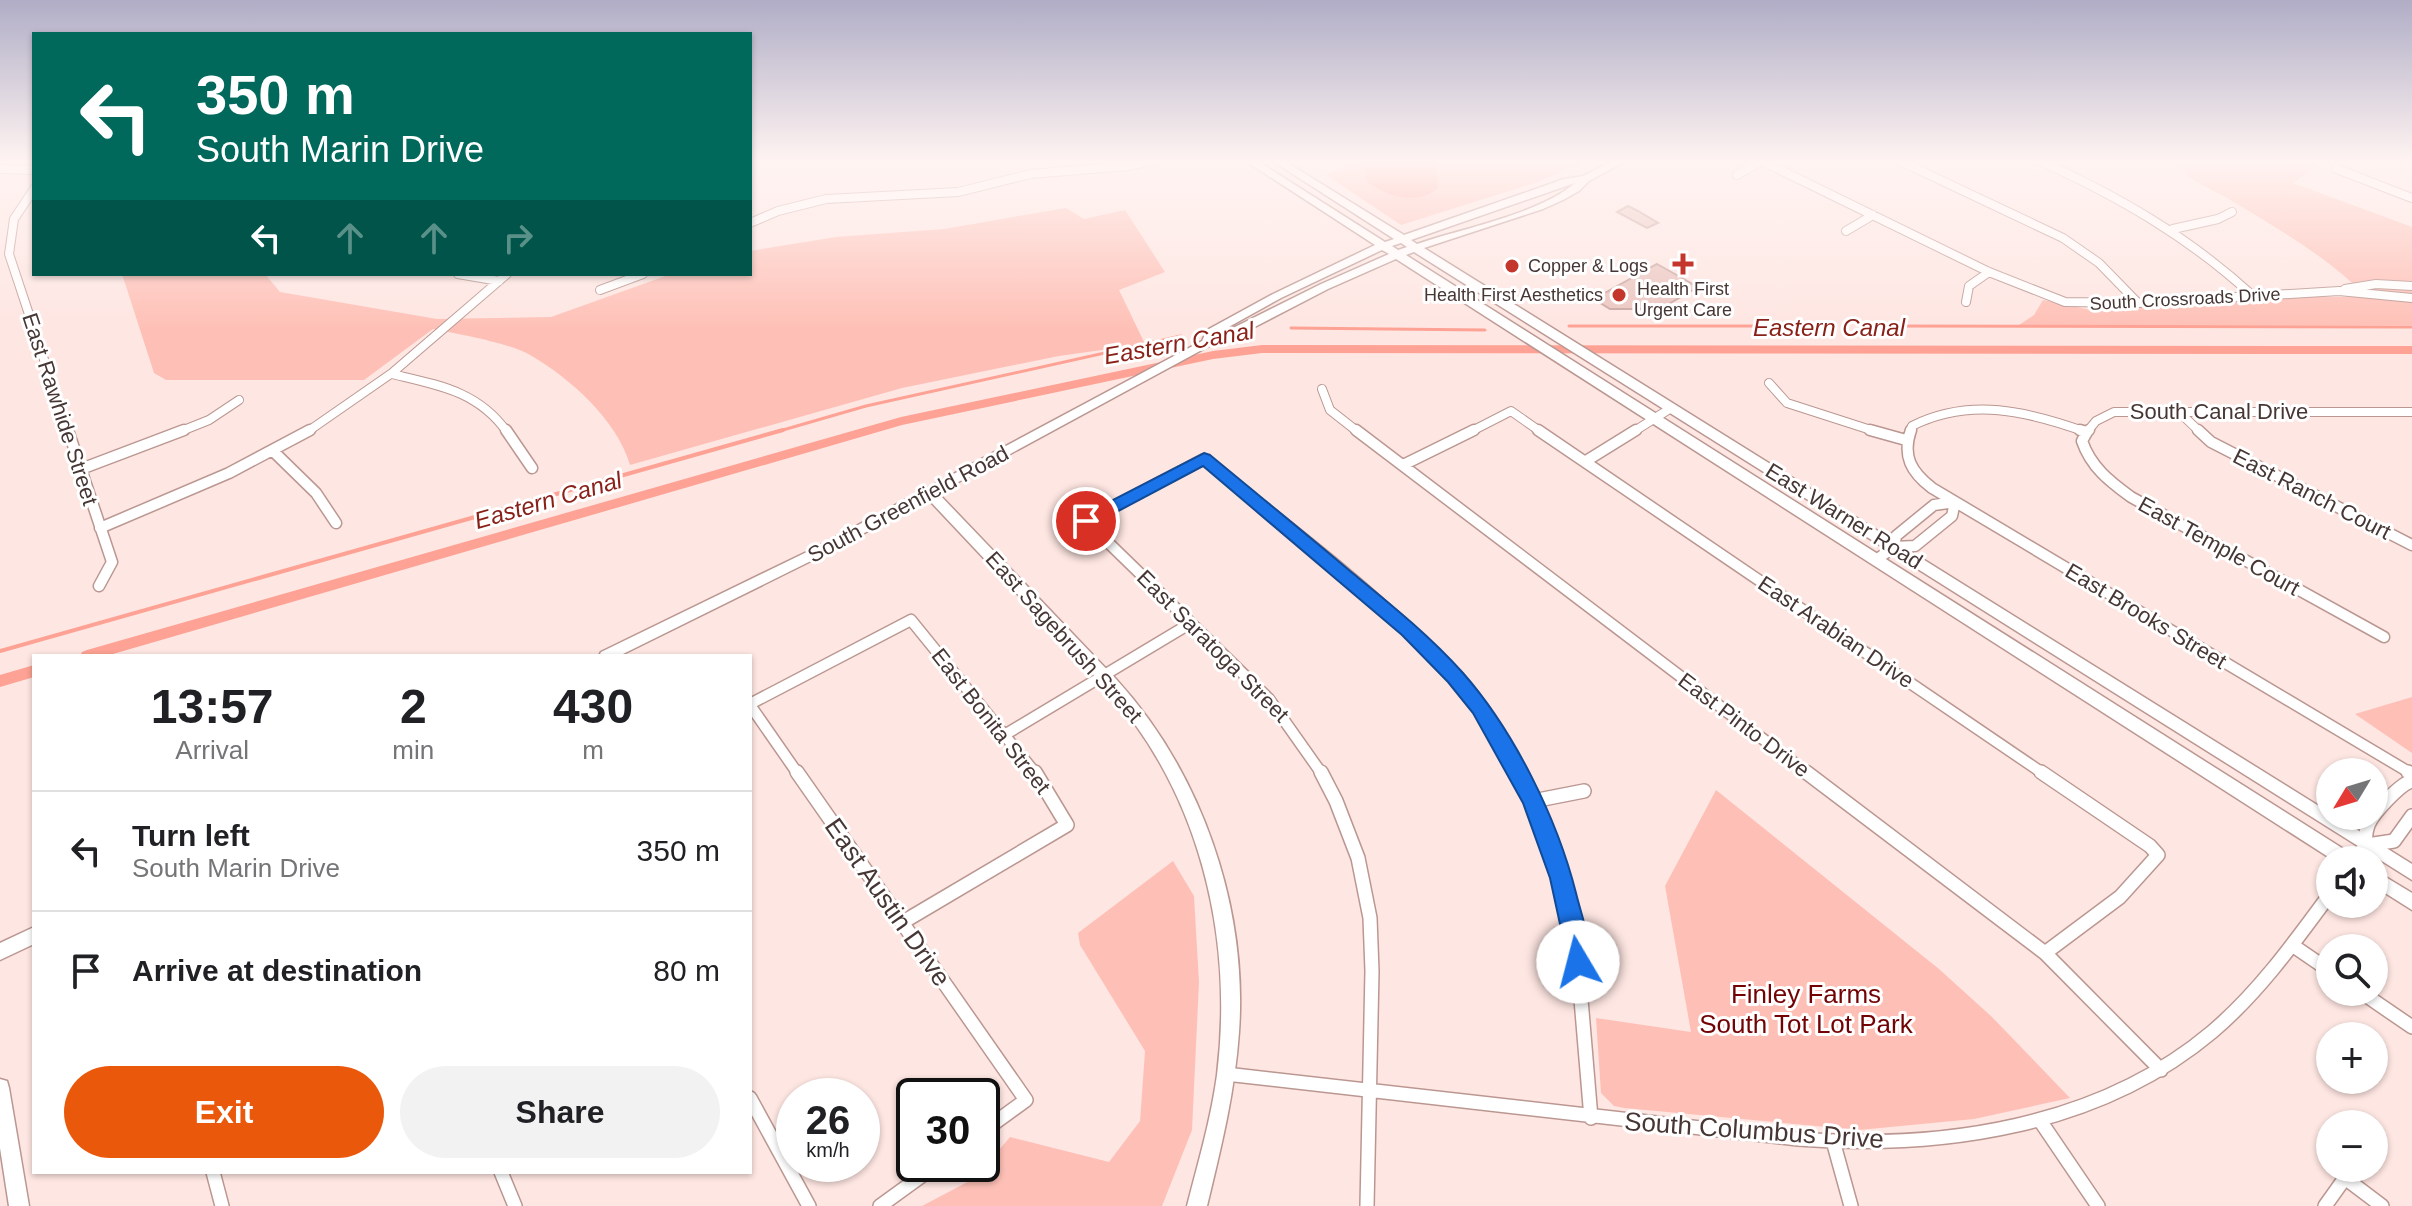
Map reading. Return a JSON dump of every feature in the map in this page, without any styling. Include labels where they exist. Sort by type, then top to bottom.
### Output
[{"type":"main road","name":"East Warner Road","points":[[1337,216],[2325,846]]},
{"type":"main road","name":"East Warner Road","points":[[1366,216],[2412,873]]},
{"type":"main road","name":"South Greenfield Road","points":[[1207,343],[1211,332],[1277,296],[1384,246],[1467,216]]},
{"type":"main road","name":"South Greenfield Road","points":[[610,654],[820,551],[1207,343],[1227,338],[1290,304],[1397,255],[1510,216]]},
{"type":"main road","name":"East Sagebrush Street","points":[[930,493],[1136,712],[1158,744],[1188,803],[1210,861],[1218,894],[1229,975],[1226,1074]]},
{"type":"main road","points":[[2388,886],[2412,902]]},
{"type":"main road","points":[[0,952],[32,936]]},
{"type":"main road","points":[[1197,1206],[1226,1074]]},
{"type":"main road","points":[[0,1088],[19,1206]]},
{"type":"street","name":"East Rawhide Street","points":[[16,216],[8,235],[9,254],[112,562],[99,586]]},
{"type":"street","points":[[752,227],[769,216]]},
{"type":"street","points":[[1846,231],[1871,216]]},
{"type":"street","name":"South Crossroads Drive","points":[[1876,216],[1989,272],[2065,302],[2138,303],[2339,291],[2376,284],[2412,286]]},
{"type":"street","points":[[2017,216],[2063,238],[2099,263],[2138,303]]},
{"type":"street","points":[[2152,216],[2216,260],[2253,296]]},
{"type":"street","points":[[2173,229],[2223,216]]},
{"type":"street","points":[[1966,302],[1969,286],[1989,272]]},
{"type":"street","points":[[600,290],[638,276]]},
{"type":"street","points":[[100,528],[188,493],[273,451],[350,405],[437,339],[503,277]]},
{"type":"street","name":"South Crossroads Drive","points":[[2339,291],[2412,298]]},
{"type":"street","points":[[392,374],[465,394],[478,401],[489,409],[532,468]]},
{"type":"street","points":[[1769,383],[1787,403],[1805,411],[1906,440],[1912,426],[1931,414],[1966,410],[2020,411],[2087,432]]},
{"type":"street","name":"East Pinto Drive","points":[[1322,389],[1330,410],[2045,953],[2161,1070]]},
{"type":"street","points":[[81,469],[209,420],[239,400]]},
{"type":"street","points":[[1586,461],[1671,408]]},
{"type":"street","name":"East Ranch Court","points":[[2177,410],[2211,442],[2412,545]]},
{"type":"street","name":"East Arabian Drive","points":[[1403,465],[1511,411],[2150,846],[2158,855],[2148,869],[2090,923],[2045,953]]},
{"type":"street","points":[[2401,411],[2412,421]]},
{"type":"street","name":"South Canal Drive","points":[[2087,432],[2096,421],[2114,412],[2412,412]]},
{"type":"street","name":"East Temple Court","points":[[2087,432],[2082,441],[2086,455],[2098,472],[2131,497],[2384,637]]},
{"type":"street","name":"East Brooks Street","points":[[1906,440],[1907,462],[1924,482],[2412,774]]},
{"type":"street","points":[[273,451],[316,493],[336,523]]},
{"type":"street","name":"East Saratoga Street","points":[[1367,1206],[1373,964],[1370,915],[1353,842],[1317,761],[1295,728],[1086,521],[1204,459],[1381,605],[1433,653],[1480,708],[1533,801]]},
{"type":"street","points":[[1876,560],[1894,547],[1915,546],[1952,516],[1955,502],[1934,505],[1896,536],[1894,547]]},
{"type":"street","name":"East Bonita Street","points":[[752,703],[911,620],[1048,789],[1067,825],[903,922]]},
{"type":"street","points":[[1006,734],[1191,623]]},
{"type":"street","name":"East Austin Drive","points":[[752,707],[1026,1100],[1000,1119]]},
{"type":"street","points":[[2412,781],[2402,783],[2368,825],[2367,845],[2394,841],[2412,816]]},
{"type":"street","points":[[1584,791],[1533,801],[1561,878],[1576,940],[1591,1118]]},
{"type":"street","name":"South Columbus Drive","points":[[1226,1074],[1591,1118],[1833,1141],[1906,1140],[2041,1122],[2161,1070],[2203,1040],[2247,1003],[2316,913]]},
{"type":"street","points":[[2292,945],[2316,961]]},
{"type":"street","points":[[2381,1006],[2412,1027]]},
{"type":"street","points":[[752,1102],[809,1206]]},
{"type":"street","points":[[2041,1122],[2098,1206]]},
{"type":"street","points":[[1833,1141],[1851,1206]]},
{"type":"street","points":[[214,1174],[222,1206]]},
{"type":"street","points":[[502,1174],[515,1206]]},
{"type":"street","points":[[2325,1206],[2345,1178],[2382,1206]]},
{"type":"street","points":[[880,1206],[913,1182]]},
{"type":"green space","points":[[1018,216],[1080,216],[1084,219],[1129,216],[1165,272],[1119,290],[1145,344],[1059,356],[902,388],[630,465],[624,448],[603,416],[576,388],[545,364],[510,347],[433,329],[364,380],[166,380],[154,373],[123,276],[267,276],[280,292],[437,319],[551,317],[665,276],[752,276],[752,251],[836,237],[944,229]]},
{"type":"green space","points":[[1388,216],[1429,216],[1401,225]]},
{"type":"green space","points":[[2257,216],[2383,216],[2412,227],[2412,325],[2019,325],[2034,315],[2043,300],[2091,310],[2287,297],[2367,297],[2305,246]]},
{"type":"green space","points":[[2412,697],[2412,753],[2355,714]]},
{"type":"green space","name":"Finley Farms South Tot Lot Park","points":[[1716,790],[1939,969],[1992,1017],[2070,1098],[1974,1119],[1859,1130],[1614,1106],[1601,1093],[1596,1018],[1691,1032],[1665,886]]},
{"type":"green space","points":[[1173,861],[1194,896],[1199,982],[1192,1130],[1162,1206],[922,1206],[967,1182],[1000,1182],[1000,1149],[1010,1137],[1109,1162],[1140,1121],[1145,1051],[1080,945],[1078,933]]},
{"type":"building","points":[[1625,216],[1646,216],[1658,223],[1647,228]]},
{"type":"building","points":[[1657,264],[1698,287],[1660,309],[1610,309],[1594,299]]},
{"type":"waterway","points":[[1569,326],[1811,326]]},
{"type":"waterway","points":[[1891,326],[2412,327]]},
{"type":"waterway","points":[[1291,328],[1485,330]]},
{"type":"waterway","points":[[780,431],[866,406],[1181,336]]},
{"type":"waterway","name":"Eastern Canal","points":[[94,654],[901,421],[1213,355],[1262,349],[2412,350]]},
{"type":"waterway","points":[[0,651],[780,431]]},
{"type":"waterway","name":"Eastern Canal","points":[[0,681],[32,672]]},
{"type":"place","name":"Health First Urgent Care","points":[[1683,264]]},
{"type":"place","name":"Copper & Logs","points":[[1512,266]]},
{"type":"place","name":"Health First Aesthetics","points":[[1619,295]]},
{"type":"route","points":[[1086,521],[1204,459],[1409,630],[1480,708],[1533,801],[1561,878],[1576,940],[1578,962]]}]
